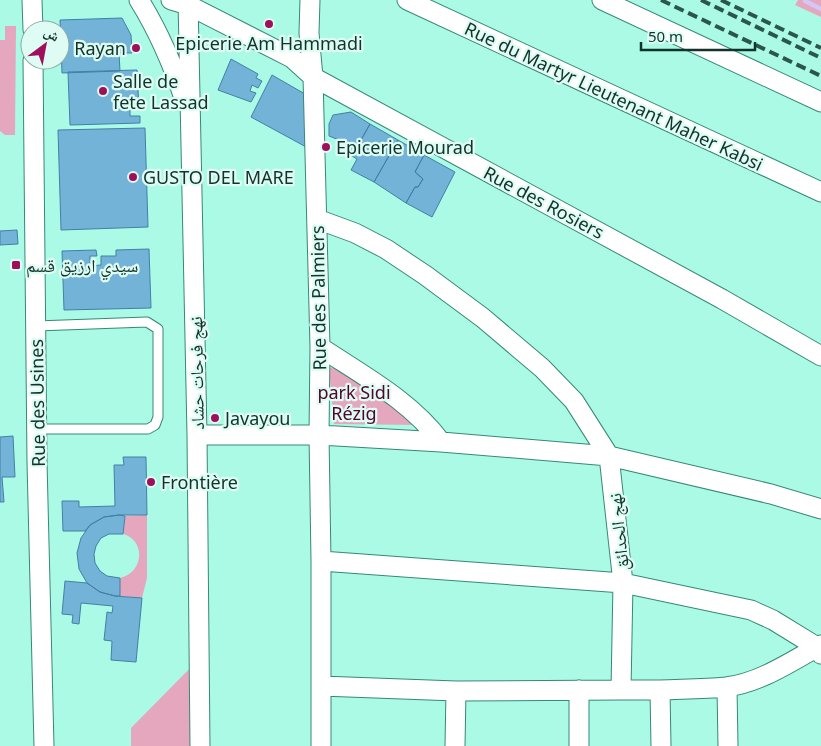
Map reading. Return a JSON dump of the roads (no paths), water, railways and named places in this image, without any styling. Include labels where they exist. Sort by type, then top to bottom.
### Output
[{"type":"street","points":[[32,0],[33,20]]},
{"type":"street","points":[[139,0],[161,39],[173,66],[190,118]]},
{"type":"street","name":"Rue des Palmiers","points":[[310,0],[309,33],[313,77],[320,347],[321,746]]},
{"type":"street","name":"Rue du Martyr Lieutenant Maher Kabsi","points":[[407,0],[821,192]]},
{"type":"street","points":[[602,0],[821,102]]},
{"type":"street","name":"نهج فرحات حشاد","points":[[183,1],[190,118],[197,435],[200,746]]},
{"type":"street","name":"Rue des Rosiers","points":[[183,1],[292,58],[313,77],[713,294],[821,356]]},
{"type":"street","name":"Rue des Usines","points":[[33,70],[37,429],[44,746]]},
{"type":"street","name":"نهج الحدائق","points":[[317,219],[355,233],[386,249],[425,275],[483,318],[542,368],[574,401],[609,456],[623,583],[621,690]]},
{"type":"street","points":[[320,347],[413,412],[428,425],[441,442]]},
{"type":"street","points":[[197,435],[319,435],[441,442],[609,456],[771,494],[821,509]]},
{"type":"street","points":[[321,561],[623,583],[751,610],[773,620],[820,648]]},
{"type":"street","points":[[321,686],[456,691],[660,690],[727,687],[753,679],[820,648]]},
{"type":"street","points":[[727,687],[728,746]]},
{"type":"street","points":[[579,690],[579,746]]},
{"type":"street","points":[[660,690],[661,746]]},
{"type":"street","points":[[455,746],[456,691]]},
{"type":"lane","points":[[36,326],[147,322],[158,329],[158,417],[155,425],[148,429],[37,429]]},
{"type":"waterway","points":[[805,1],[821,9]]},
{"type":"railway","points":[[661,0],[821,76]]},
{"type":"railway","points":[[701,0],[821,58]]},
{"type":"railway","points":[[721,0],[821,48]]},
{"type":"place","name":"Epicerie Am Hammadi","points":[[269,24]]},
{"type":"place","name":"Rayan","points":[[136,48]]},
{"type":"place","name":"Salle de fete Lassad","points":[[103,91]]},
{"type":"place","name":"Epicerie Mourad","points":[[326,147]]},
{"type":"place","name":"GUSTO DEL MARE","points":[[133,177]]},
{"type":"place","name":"سيدي ارزيق قسم","points":[[16,265]]},
{"type":"place","name":"Javayou","points":[[215,418]]},
{"type":"place","name":"Frontière","points":[[151,482]]},
{"type":"park label","name":"park Sidi Rézig","points":[[354,402]]}]
